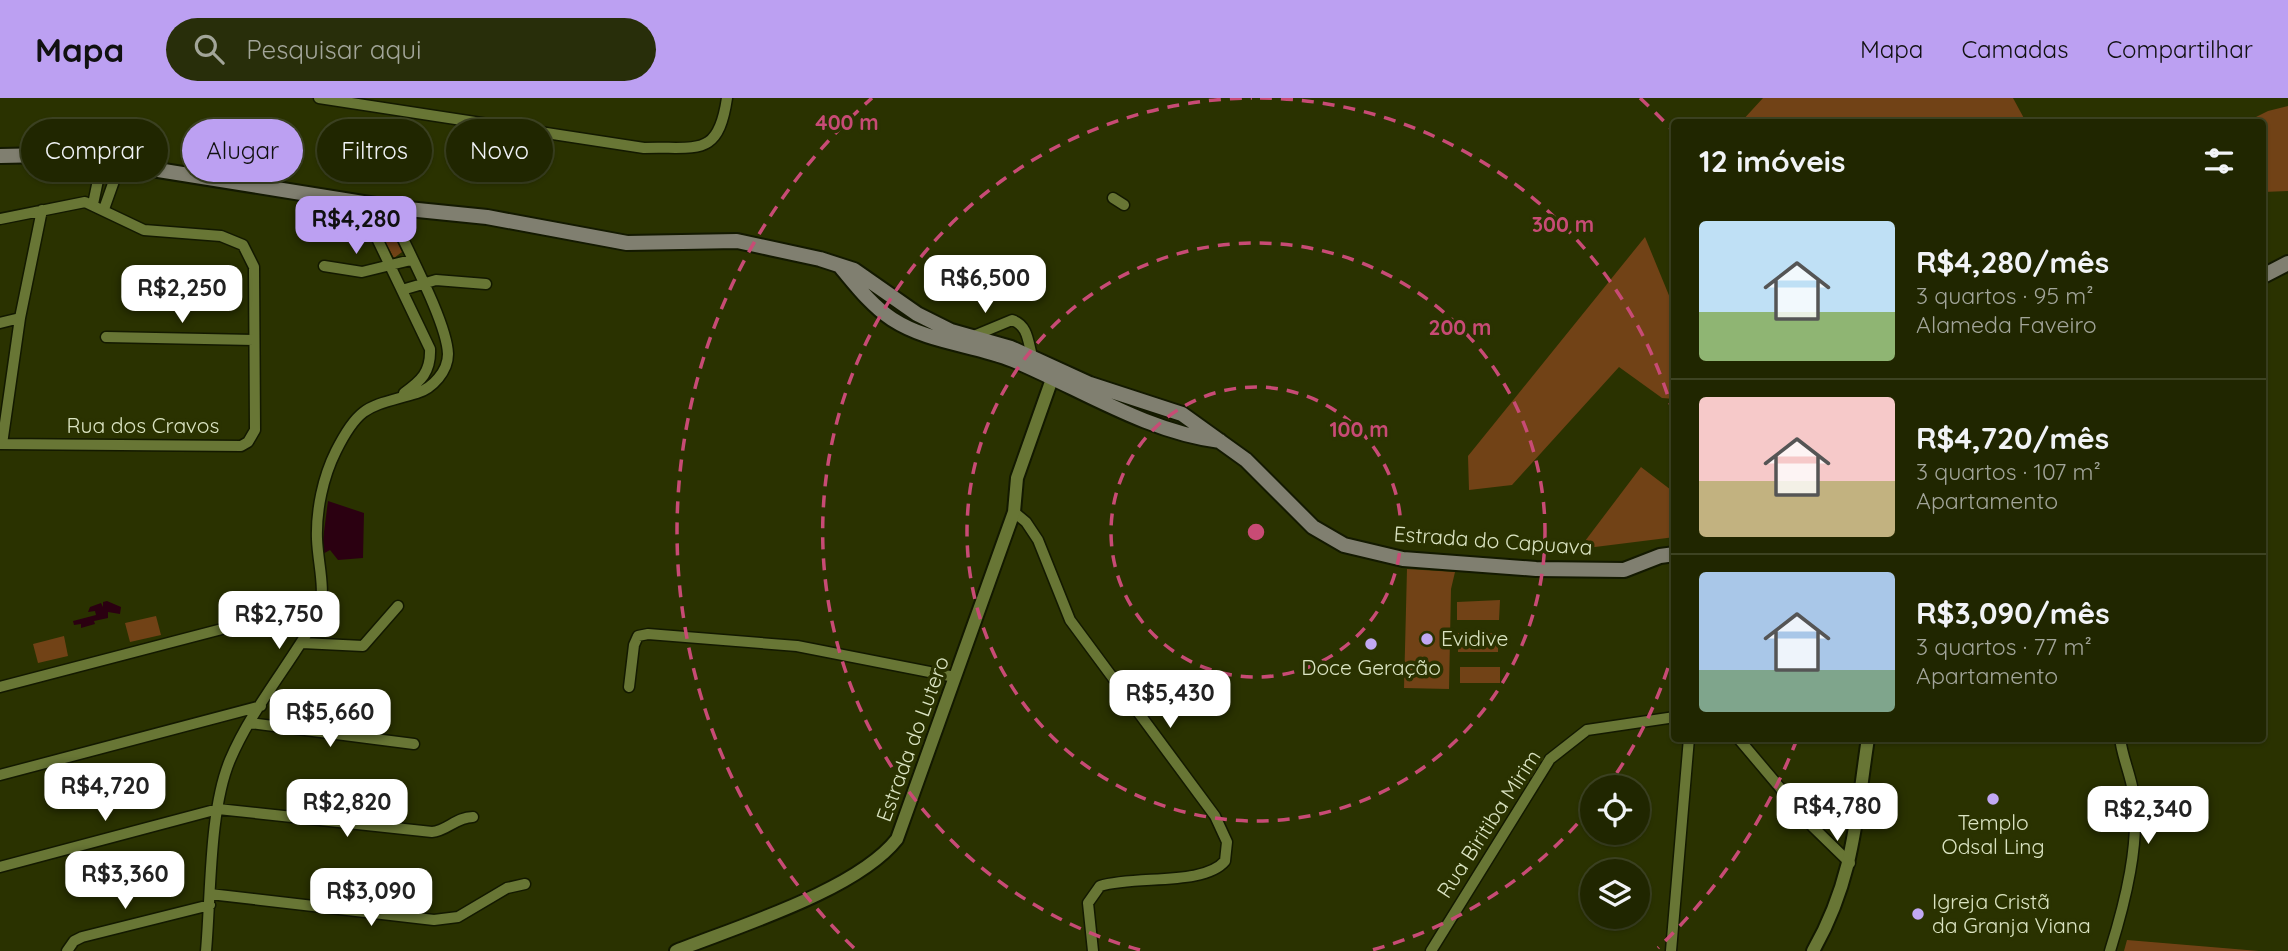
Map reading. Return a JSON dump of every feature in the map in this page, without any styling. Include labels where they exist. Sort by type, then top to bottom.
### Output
[{"type":"main road","name":"Estrada do Capuava","points":[[0,156],[21,156]]},
{"type":"main road","name":"Estrada do Capuava","points":[[168,172],[359,203],[487,217],[627,243],[737,242],[837,263],[869,278],[933,324],[1032,356],[1090,384],[1174,411],[1201,425],[1246,460],[1313,527],[1344,545],[1378,554],[1451,564],[1624,570],[1671,555]]},
{"type":"main road","name":"Estrada do Capuava","points":[[837,263],[865,296],[892,318],[926,335],[1012,359],[1056,381],[1168,427],[1203,439],[1220,441]]},
{"type":"main road","points":[[2266,274],[2288,263]]},
{"type":"main road","points":[[892,318],[892,308],[902,304]]},
{"type":"main road","points":[[1168,427],[1174,419],[1174,411]]},
{"type":"street","points":[[319,98],[644,148],[691,146],[712,141],[720,133],[727,98]]},
{"type":"street","points":[[93,204],[98,182]]},
{"type":"street","points":[[104,209],[114,182]]},
{"type":"street","points":[[1113,198],[1124,205]]},
{"type":"street","name":"Rua dos Cravos","points":[[0,219],[76,202],[93,204],[144,230],[221,236],[243,245],[254,267],[255,430],[248,442],[241,446],[1,444]]},
{"type":"street","points":[[206,951],[218,809],[230,759],[319,613],[323,588],[318,516],[324,484],[334,454],[350,426],[364,410],[400,395],[420,382],[431,361],[424,332],[359,203]]},
{"type":"street","points":[[388,207],[445,332],[448,356],[446,366],[424,390],[400,395]]},
{"type":"street","points":[[1,444],[20,318],[42,210]]},
{"type":"street","points":[[324,265],[362,272],[411,260]]},
{"type":"street","points":[[402,290],[421,282],[445,280],[486,284]]},
{"type":"street","points":[[411,307],[429,300]]},
{"type":"street","points":[[0,323],[20,318]]},
{"type":"street","points":[[970,337],[1012,320],[1025,327],[1032,356]]},
{"type":"street","points":[[106,337],[254,340]]},
{"type":"street","name":"Estrada do Lutero","points":[[676,951],[853,877],[886,854],[897,839],[913,802],[1014,512],[1017,478],[1056,381]]},
{"type":"street","points":[[1014,512],[1026,522],[1038,540],[1070,620],[1224,830],[1227,842],[1225,861],[1211,874],[1133,878],[1100,886],[1088,903],[1093,951]]},
{"type":"street","points":[[302,643],[363,646],[398,606]]},
{"type":"street","points":[[0,687],[287,612],[319,613]]},
{"type":"street","points":[[629,687],[634,645],[639,636],[648,634],[797,646],[955,677]]},
{"type":"street","points":[[0,775],[261,706]]},
{"type":"street","name":"Rua Biritiba Mirim","points":[[1431,951],[1550,759],[1587,730],[1671,718]]},
{"type":"street","points":[[250,723],[414,744]]},
{"type":"street","points":[[1671,951],[1689,742]]},
{"type":"street","points":[[1741,742],[1813,827],[1850,863]]},
{"type":"street","points":[[1812,951],[1824,932],[1850,863],[1867,742]]},
{"type":"street","points":[[2110,951],[2125,888],[2135,817],[2133,790],[2121,742]]},
{"type":"street","points":[[0,867],[218,809],[432,832],[441,831],[457,820],[473,817]]},
{"type":"street","points":[[67,951],[74,941],[82,937],[210,900],[433,920],[458,917],[508,888],[525,884]]},
{"type":"shaded area","points":[[1763,98],[2013,98],[2024,119],[1744,119]]},
{"type":"shaded area","points":[[2288,106],[2288,191],[2266,192],[2266,119],[2252,119]]},
{"type":"shaded area","points":[[377,214],[384,216],[402,252],[394,258],[372,218]]},
{"type":"shaded area","points":[[1645,237],[1671,300],[1671,399],[1662,398],[1619,367],[1512,485],[1469,490],[1468,456]]},
{"type":"shaded area","points":[[1641,467],[1671,490],[1671,538],[1579,549]]},
{"type":"shaded area","points":[[328,501],[364,513],[363,558],[338,560],[330,550],[321,555]]},
{"type":"shaded area","name":"Evidive","points":[[1407,569],[1455,572],[1451,589],[1449,689],[1404,688]]},
{"type":"shaded area","points":[[1500,600],[1499,620],[1457,620],[1457,602]]},
{"type":"shaded area","points":[[103,602],[121,607],[120,614],[108,612],[108,618],[94,621],[95,624],[81,628],[81,624],[74,625],[73,621],[96,615],[95,611],[88,612],[90,607],[101,603],[103,607]]},
{"type":"shaded area","points":[[156,616],[161,635],[130,642],[125,623]]},
{"type":"shaded area","points":[[1458,633],[1498,633],[1498,652],[1458,652]]},
{"type":"shaded area","points":[[64,636],[68,656],[38,663],[33,644]]},
{"type":"shaded area","points":[[1460,667],[1500,667],[1500,683],[1460,683]]},
{"type":"shaded area","points":[[2127,940],[2259,951],[2124,951]]},
{"type":"place","name":"Evidive","points":[[1427,639]]},
{"type":"place","name":"Doce Geração","points":[[1371,644]]},
{"type":"place","name":"Templo Odsal Ling","points":[[1993,799]]},
{"type":"place","name":"Igreja Cristã da Granja Viana","points":[[1918,914]]}]
